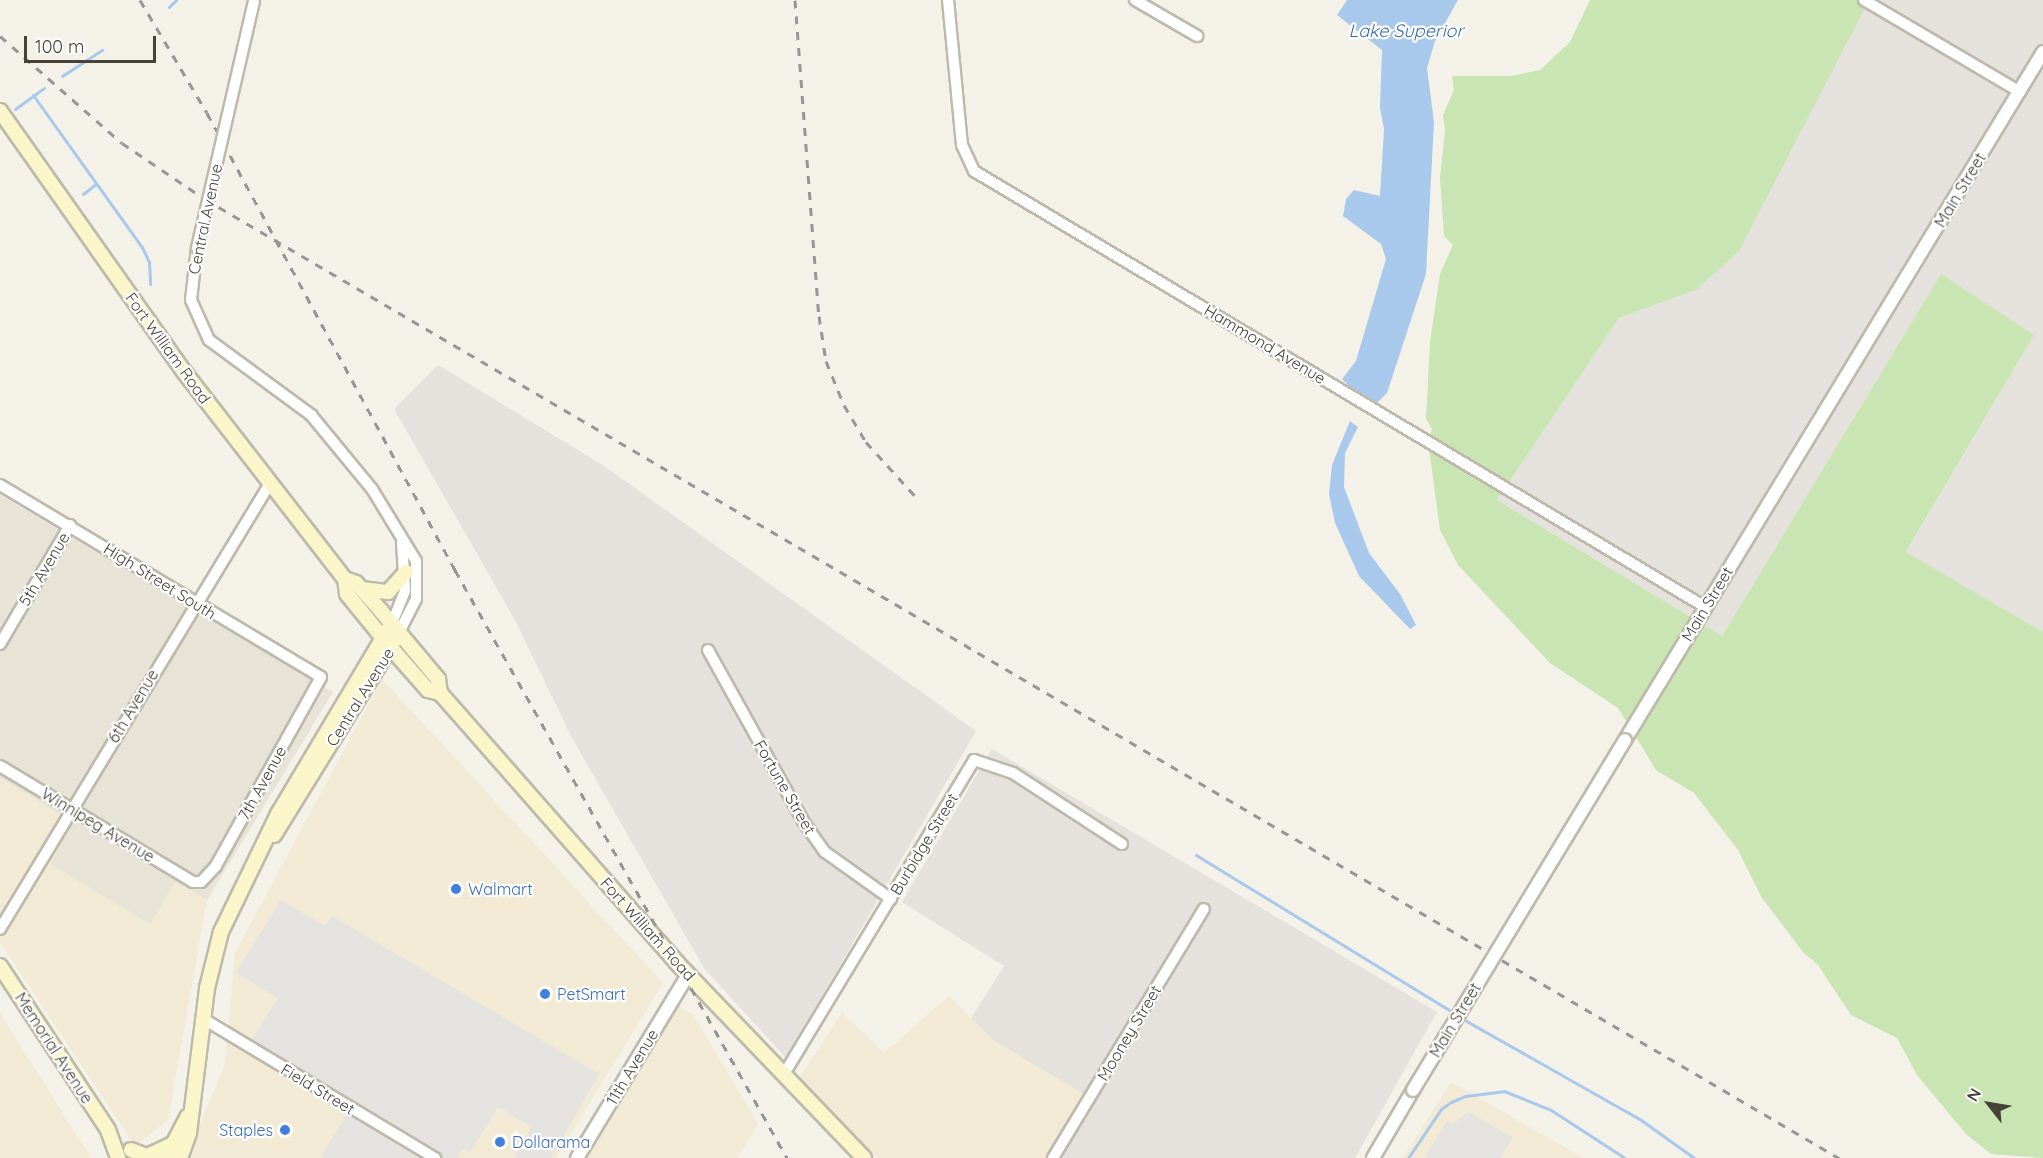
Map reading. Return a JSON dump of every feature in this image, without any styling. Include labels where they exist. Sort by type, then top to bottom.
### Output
[{"type":"main road","name":"Fort William Road","points":[[0,111],[185,373],[268,484],[345,579],[362,589],[438,679],[440,693],[688,975],[864,1158]]},
{"type":"main road","points":[[362,589],[388,592],[406,572]]},
{"type":"main road","name":"Fort William Road","points":[[345,579],[347,594],[387,643],[428,690],[440,693]]},
{"type":"main road","name":"Central Avenue","points":[[166,1158],[180,1153],[189,1114],[215,945],[278,814],[395,628]]},
{"type":"main road","name":"Memorial Avenue","points":[[0,966],[108,1130],[118,1158]]},
{"type":"main road","name":"Memorial Avenue","points":[[108,1130],[134,1154]]},
{"type":"main road","points":[[134,1154],[147,1156],[180,1153]]},
{"type":"street","name":"Central Avenue","points":[[255,0],[197,248],[191,300],[209,340],[311,415],[372,489],[416,561],[418,579],[416,599],[395,628]]},
{"type":"street","name":"Hammond Avenue","points":[[948,0],[962,145],[974,171],[1705,607]]},
{"type":"street","points":[[1135,0],[1197,36]]},
{"type":"street","points":[[1864,0],[2020,92]]},
{"type":"street","name":"Main Street","points":[[1373,1158],[1624,740],[2043,52]]},
{"type":"street","name":"6th Avenue","points":[[0,929],[268,484]]},
{"type":"street","name":"High Street South","points":[[0,485],[321,677]]},
{"type":"street","name":"5th Avenue","points":[[0,644],[70,525]]},
{"type":"street","name":"Central Avenue","points":[[395,628],[406,572],[401,537]]},
{"type":"street","name":"Fortune Street","points":[[708,650],[803,821],[825,852],[891,899]]},
{"type":"street","name":"7th Avenue","points":[[196,882],[208,877],[216,866],[321,677]]},
{"type":"street","name":"Burbidge Street","points":[[784,1074],[974,760],[1013,773],[1122,844]]},
{"type":"street","name":"Winnipeg Avenue","points":[[0,766],[196,882]]},
{"type":"street","name":"Mooney Street","points":[[1053,1158],[1204,909]]},
{"type":"street","name":"11th Avenue","points":[[577,1158],[688,975]]},
{"type":"street","name":"Field Street","points":[[202,1018],[435,1158]]},
{"type":"shaded area","points":[[1869,0],[2043,0],[2043,632],[1906,553],[2034,335],[1941,275],[1722,636],[1497,500],[1619,318],[1696,290]]},
{"type":"shaded area","points":[[438,365],[604,466],[976,731],[786,1058],[704,968],[571,736],[515,620],[394,409]]},
{"type":"shaded area","points":[[0,495],[333,692],[207,900],[175,882],[151,925],[50,864],[72,822],[0,778]]},
{"type":"shaded area","points":[[382,679],[663,983],[556,1158],[186,1158],[225,1064],[235,953]]},
{"type":"shaded area","points":[[992,749],[1437,1012],[1355,1158],[1060,1158],[1094,1100],[993,1040],[971,1018],[1004,966],[902,902]]},
{"type":"shaded area","points":[[0,778],[72,822],[50,864],[150,924],[175,882],[207,900],[168,1120],[135,1146],[0,942]]},
{"type":"shaded area","points":[[281,900],[325,926],[332,916],[599,1074],[551,1158],[514,1158],[532,1127],[498,1107],[470,1152],[463,1148],[456,1158],[442,1158],[252,1040],[278,998],[236,973]]},
{"type":"shaded area","points":[[949,996],[993,1040],[1095,1100],[1060,1158],[878,1158],[800,1077],[842,1012],[884,1053]]},
{"type":"shaded area","points":[[677,1005],[693,1014],[758,1124],[737,1158],[586,1158]]},
{"type":"shaded area","points":[[0,1013],[91,1158],[0,1158]]},
{"type":"shaded area","points":[[1451,1082],[1583,1158],[1403,1158]]},
{"type":"shaded area","points":[[1468,1112],[1513,1137],[1500,1158],[1424,1158],[1447,1121],[1453,1124]]},
{"type":"shaded area","points":[[347,1114],[420,1158],[320,1158]]},
{"type":"green space","points":[[1590,0],[1869,0],[1739,251],[1696,290],[1619,318],[1497,500],[1722,636],[1941,274],[2034,335],[1906,552],[2043,632],[2043,1158],[1991,1154],[1966,1134],[1917,1075],[1897,1038],[1851,1015],[1818,965],[1803,952],[1762,898],[1738,850],[1694,793],[1656,770],[1618,708],[1550,663],[1458,565],[1440,530],[1428,440],[1432,429],[1426,419],[1430,342],[1440,274],[1453,245],[1444,236],[1440,178],[1445,130],[1443,115],[1454,90],[1452,76],[1511,76],[1540,70],[1570,42]]},
{"type":"water","name":"Lake Superior","points":[[1347,0],[1458,0],[1435,41],[1427,68],[1434,122],[1426,274],[1387,393],[1377,403],[1353,390],[1342,379],[1356,361],[1386,259],[1381,244],[1343,216],[1346,199],[1354,190],[1380,196],[1384,129],[1380,108],[1382,50],[1337,15]]},
{"type":"water","points":[[1350,421],[1358,427],[1345,453],[1344,487],[1369,553],[1400,594],[1416,625],[1410,629],[1359,576],[1335,523],[1329,494],[1332,465]]},
{"type":"waterway","points":[[169,7],[176,0]]},
{"type":"waterway","points":[[62,76],[102,50]]},
{"type":"waterway","points":[[15,109],[44,88]]},
{"type":"waterway","points":[[33,95],[142,247],[149,262],[150,284]]},
{"type":"waterway","points":[[83,194],[96,184]]},
{"type":"waterway","points":[[1196,855],[1455,1014]]},
{"type":"waterway","points":[[1461,1018],[1641,1120],[1694,1158]]},
{"type":"waterway","points":[[1408,1158],[1441,1109],[1451,1102],[1465,1096],[1504,1091],[1551,1110],[1625,1158]]},
{"type":"railway","points":[[140,0],[207,113],[455,570],[787,1158]]},
{"type":"railway","points":[[795,0],[819,316],[826,361],[844,405],[866,442],[914,495]]},
{"type":"railway","points":[[0,36],[122,143],[205,199],[1839,1158]]},
{"type":"place","name":"Walmart","points":[[456,889]]},
{"type":"place","name":"PetSmart","points":[[545,994]]},
{"type":"place","name":"Staples","points":[[285,1130]]},
{"type":"place","name":"Dollarama","points":[[500,1142]]}]
